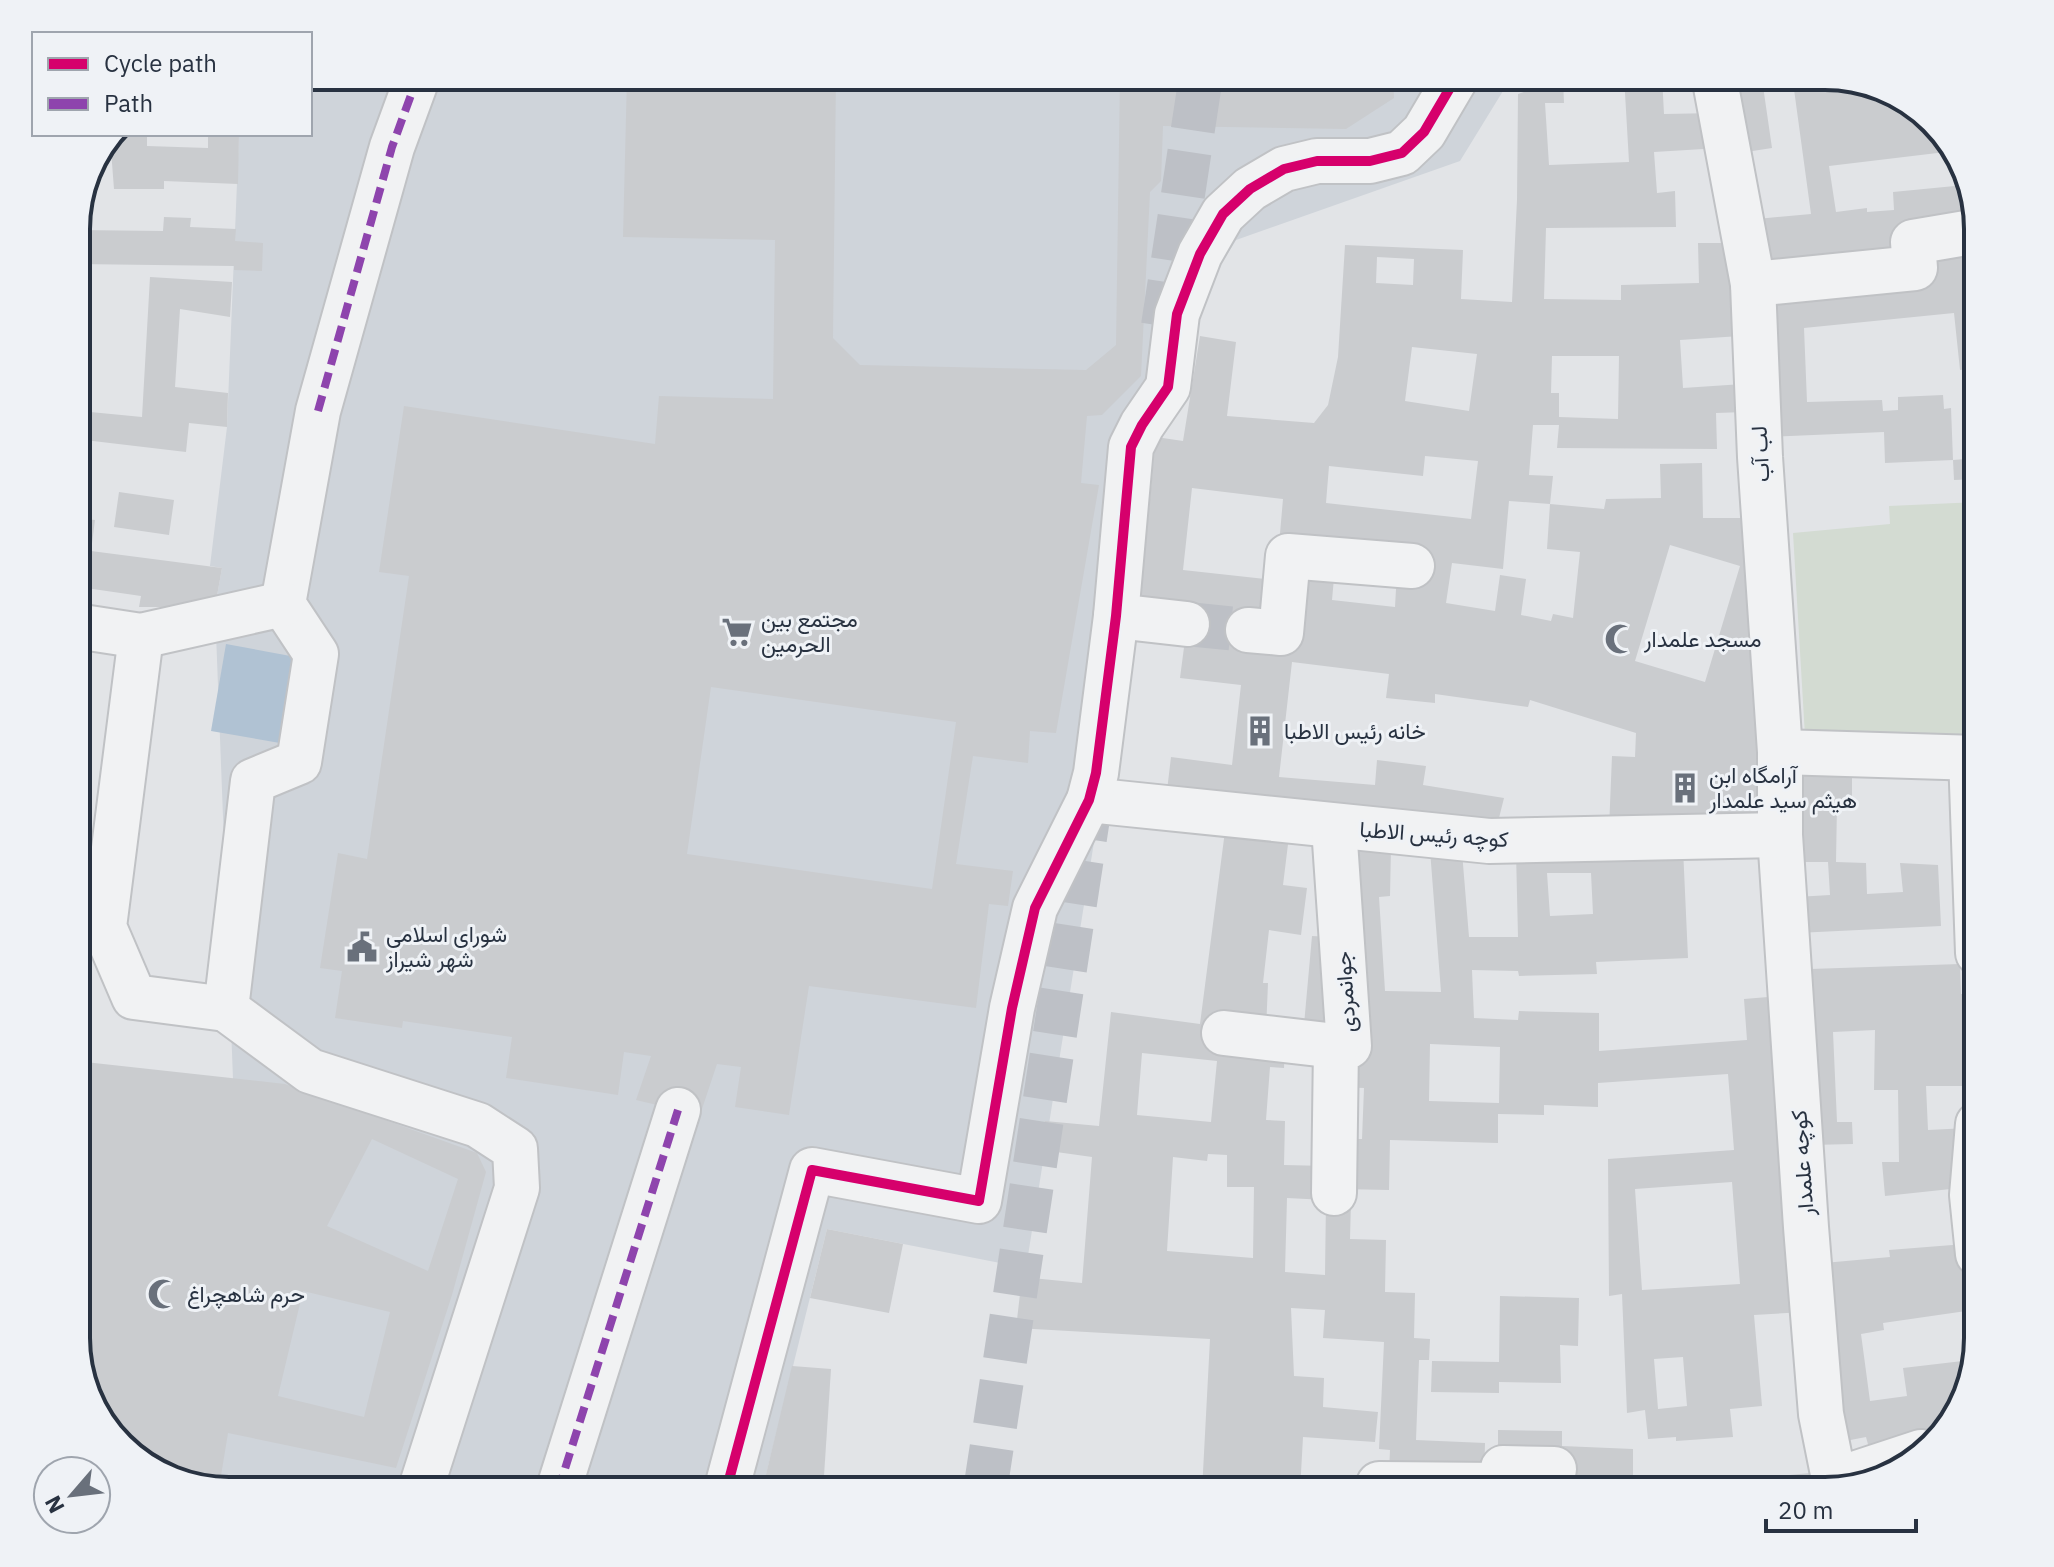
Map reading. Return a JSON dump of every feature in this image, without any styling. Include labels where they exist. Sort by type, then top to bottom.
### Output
[{"type":"street","points":[[226,1009],[253,781],[299,762],[316,654],[283,604],[318,411],[392,147],[413,90]]},
{"type":"street","points":[[730,1477],[812,1170],[979,1201],[1012,1008],[1035,908],[1089,800],[1096,773],[1116,616],[1131,447],[1168,387],[1177,314],[1200,254],[1223,214],[1250,189],[1284,169],[1317,161],[1370,161],[1402,153],[1424,132],[1449,90]]},
{"type":"street","name":"لب آب","points":[[1717,90],[1753,284],[1760,457],[1780,752],[1780,835]]},
{"type":"street","points":[[1753,284],[1915,268],[1913,242],[1964,233]]},
{"type":"street","points":[[1248,630],[1281,633],[1288,556],[1412,566]]},
{"type":"street","points":[[90,628],[141,636],[283,604]]},
{"type":"street","points":[[1116,616],[1187,624]]},
{"type":"street","points":[[141,636],[104,927],[134,997],[226,1009],[310,1071],[478,1125],[515,1149],[517,1188],[424,1477]]},
{"type":"street","points":[[1780,752],[1964,757]]},
{"type":"street","name":"کوچه رئیس الاطبا","points":[[1089,800],[1489,841],[1780,835]]},
{"type":"street","name":"جوانمردی","points":[[1334,827],[1349,1046],[1336,1046],[1334,1193]]},
{"type":"street","name":"کوچه علمدار","points":[[1780,835],[1820,1399],[1834,1476]]},
{"type":"street","points":[[1224,1033],[1336,1046]]},
{"type":"street","points":[[562,1477],[678,1110]]},
{"type":"street","points":[[1502,1477],[1503,1468],[1554,1469]]},
{"type":"shaded area","points":[[312,90],[1506,90],[1460,161],[1236,240],[1174,341],[1026,1268],[827,1229],[765,1477],[219,1476],[233,1079],[215,607],[222,568],[210,566],[227,427],[239,136],[312,136]]},
{"type":"shaded area","points":[[1964,503],[1964,735],[1805,736],[1793,533],[1890,524],[1889,506]]},
{"type":"water","points":[[226,644],[312,660],[297,746],[211,731]]},
{"type":"building","name":"مجتمع بین الحرمین","points":[[627,90],[836,90],[833,338],[860,365],[1086,370],[1116,345],[1120,90],[1394,90],[1394,98],[1346,129],[1163,126],[1161,181],[1150,192],[1141,376],[1102,415],[1087,416],[1081,483],[1099,485],[1056,733],[1030,731],[1028,763],[973,756],[956,864],[1013,871],[1008,906],[989,904],[976,1008],[809,986],[789,1115],[735,1107],[741,1067],[717,1064],[702,1109],[678,1110],[636,1100],[651,1056],[624,1052],[618,1095],[506,1078],[512,1037],[403,1021],[402,1028],[335,1018],[342,971],[320,968],[338,853],[367,859],[409,576],[379,572],[404,406],[655,444],[659,396],[773,399],[775,240],[623,237]],"holes":[[[711,687],[956,722],[932,889],[687,854]]]},
{"type":"building","points":[[1530,90],[1563,90],[1564,103],[1545,103],[1549,165],[1629,162],[1625,90],[1663,90],[1664,114],[1717,113],[1720,148],[1654,152],[1657,193],[1675,191],[1676,227],[1546,228],[1544,299],[1621,300],[1621,285],[1699,283],[1698,243],[1724,243],[1740,336],[1680,340],[1683,388],[1743,384],[1745,412],[1716,413],[1717,449],[1557,448],[1559,425],[1533,425],[1529,475],[1553,476],[1550,504],[1604,509],[1606,499],[1661,498],[1660,464],[1702,463],[1703,518],[1750,518],[1765,757],[1759,818],[1609,829],[1612,756],[1635,757],[1636,733],[1530,700],[1528,707],[1435,694],[1435,703],[1386,698],[1389,674],[1292,662],[1279,777],[1375,785],[1377,760],[1426,766],[1423,785],[1504,798],[1496,830],[1166,799],[1171,757],[1232,765],[1241,685],[1180,678],[1189,609],[1140,603],[1156,437],[1183,441],[1200,336],[1236,342],[1227,416],[1314,423],[1328,405],[1338,357],[1345,245],[1463,250],[1461,299],[1512,302],[1518,94]],"holes":[[[1377,257],[1414,259],[1413,285],[1376,283]],[[1412,347],[1477,354],[1469,411],[1405,401]],[[1552,356],[1619,356],[1618,419],[1559,417],[1559,393],[1551,393]],[[1425,456],[1478,461],[1471,519],[1326,503],[1329,466],[1423,476]],[[1192,488],[1283,499],[1279,545],[1397,571],[1395,607],[1332,600],[1335,567],[1295,565],[1247,638],[1275,580],[1183,570]],[[1509,501],[1550,504],[1547,549],[1580,552],[1573,618],[1553,614],[1551,621],[1521,615],[1526,579],[1500,575],[1495,611],[1446,603],[1452,563],[1503,569]],[[1670,545],[1740,566],[1705,682],[1635,661]]]},
{"type":"building","points":[[1735,90],[1764,90],[1772,148],[1746,152]]},
{"type":"building","points":[[1794,90],[1843,91],[1870,97],[1895,109],[1930,137],[1941,153],[1829,166],[1836,212],[1867,208],[1867,212],[1894,210],[1893,192],[1957,186],[1964,229],[1900,259],[1763,272],[1757,219],[1811,214]]},
{"type":"building","points":[[126,136],[147,136],[147,146],[208,148],[208,136],[239,136],[238,184],[164,181],[164,189],[114,189],[111,156]]},
{"type":"building","points":[[164,217],[191,218],[190,227],[236,229],[235,241],[263,243],[262,271],[234,270],[234,266],[90,264],[90,230],[163,231]]},
{"type":"building","points":[[1964,244],[1964,370],[1960,370],[1954,313],[1804,328],[1807,402],[1882,400],[1883,411],[1898,410],[1898,397],[1943,395],[1944,409],[1951,408],[1953,460],[1885,463],[1884,432],[1769,437],[1763,293],[1921,248]]},
{"type":"building","points":[[150,277],[232,282],[230,317],[180,309],[175,387],[228,393],[227,427],[189,423],[186,452],[90,441],[90,412],[142,417]]},
{"type":"building","points":[[1964,459],[1964,480],[1954,480],[1953,460]]},
{"type":"building","points":[[119,492],[174,500],[169,535],[114,527]]},
{"type":"building","points":[[90,519],[95,520],[90,551]]},
{"type":"building","points":[[91,551],[222,568],[215,607],[139,607],[141,596],[90,589]]},
{"type":"building","points":[[1794,765],[1852,766],[1852,804],[1837,804],[1836,862],[1866,863],[1867,894],[1903,892],[1900,863],[1938,865],[1941,926],[1797,933],[1796,897],[1830,895],[1828,862],[1793,862]]},
{"type":"building","points":[[1225,831],[1289,836],[1283,885],[1307,888],[1301,935],[1269,930],[1263,983],[1268,983],[1266,1031],[1285,1045],[1284,1068],[1270,1067],[1266,1120],[1285,1121],[1284,1165],[1327,1166],[1351,1201],[1350,1239],[1386,1240],[1385,1292],[1415,1293],[1414,1338],[1430,1339],[1429,1360],[1419,1360],[1416,1440],[1485,1443],[1484,1477],[1389,1474],[1390,1450],[1379,1449],[1384,1342],[1323,1338],[1325,1310],[1291,1308],[1294,1376],[1324,1378],[1323,1407],[1378,1412],[1375,1442],[1303,1437],[1301,1477],[1203,1477],[1210,1339],[1016,1328],[1022,1277],[1082,1283],[1092,1157],[1042,1150],[1045,1121],[1099,1126],[1111,1012],[1200,1024]],"holes":[[[1142,1053],[1217,1061],[1211,1122],[1137,1115]],[[1208,1154],[1227,1155],[1227,1187],[1254,1187],[1253,1258],[1167,1251],[1173,1157],[1207,1161]],[[1287,1198],[1326,1200],[1325,1275],[1285,1272]]]},
{"type":"building","points":[[1340,841],[1391,847],[1390,896],[1379,897],[1385,991],[1441,992],[1430,850],[1462,852],[1469,937],[1518,937],[1516,852],[1683,848],[1688,958],[1596,962],[1597,974],[1519,976],[1518,971],[1472,970],[1474,1018],[1518,1020],[1519,1011],[1599,1013],[1599,1051],[1747,1040],[1744,999],[1781,996],[1804,1312],[1754,1315],[1762,1406],[1730,1409],[1733,1437],[1676,1441],[1676,1437],[1648,1439],[1645,1410],[1627,1413],[1622,1294],[1609,1296],[1608,1159],[1734,1150],[1728,1074],[1598,1083],[1598,1107],[1544,1105],[1544,1115],[1498,1114],[1498,1143],[1390,1140],[1389,1190],[1341,1189],[1343,1139],[1362,1139],[1364,1088],[1340,1087]],"holes":[[[1547,873],[1591,873],[1593,914],[1550,916]],[[1430,1044],[1500,1047],[1499,1103],[1429,1101]],[[1732,1182],[1740,1284],[1642,1290],[1635,1189]],[[1683,1357],[1687,1406],[1658,1409],[1654,1359]]]},
{"type":"building","points":[[1312,936],[1331,937],[1337,1040],[1303,1036]]},
{"type":"building","points":[[1960,964],[1961,994],[1964,994],[1964,1086],[1926,1086],[1928,1130],[1964,1128],[1960,1188],[1885,1196],[1882,1162],[1899,1162],[1898,1090],[1874,1090],[1875,1030],[1833,1032],[1837,1122],[1852,1122],[1853,1144],[1811,1145],[1810,969]]},
{"type":"building","points":[[90,1063],[285,1084],[477,1153],[486,1172],[452,1295],[396,1468],[228,1433],[221,1477],[184,1470],[144,1448],[124,1430],[104,1400],[90,1347]],"holes":[[[372,1139],[458,1179],[428,1271],[327,1226]],[[303,1291],[390,1312],[364,1417],[278,1396]]]},
{"type":"building","points":[[827,1229],[903,1244],[889,1313],[810,1298]]},
{"type":"building","points":[[1964,1244],[1964,1311],[1883,1323],[1884,1330],[1861,1334],[1870,1401],[1907,1396],[1903,1368],[1962,1361],[1957,1383],[1945,1408],[1917,1443],[1872,1459],[1866,1437],[1840,1442],[1824,1263],[1890,1257],[1889,1250]]},
{"type":"building","points":[[1500,1296],[1579,1298],[1578,1346],[1560,1345],[1561,1383],[1499,1382],[1499,1393],[1431,1392],[1432,1361],[1499,1362]]},
{"type":"building","points":[[792,1366],[831,1369],[824,1477],[765,1477]]},
{"type":"building","points":[[1498,1430],[1562,1431],[1562,1446],[1633,1449],[1633,1477],[1504,1477],[1498,1461]]},
{"type":"building","points":[[1821,1472],[1821,1477],[1789,1477]]},
{"type":"tunnel","points":[[1163,326],[1199,90]]},
{"type":"tunnel","points":[[1187,624],[1248,630]]},
{"type":"tunnel","points":[[987,1477],[1090,805]]},
{"type":"marked path","points":[[318,411],[392,147],[413,90]]},
{"type":"marked path","points":[[562,1477],[678,1110]]},
{"type":"cycle path","points":[[730,1477],[812,1170],[979,1201],[1012,1008],[1035,908],[1089,800],[1096,773],[1116,616],[1131,447],[1168,387],[1177,314],[1200,254],[1223,214],[1250,189],[1284,169],[1317,161],[1370,161],[1402,153],[1424,132],[1449,90]]},
{"type":"place","name":"مجتمع بین الحرمین","points":[[737,632]]},
{"type":"place","name":"مسجد علمدار","points":[[1620,639]]},
{"type":"place","name":"خانه رئیس الاطبا","points":[[1260,731]]},
{"type":"place","name":"آرامگاه ابن هیثم سید علمدار","points":[[1685,788]]},
{"type":"place","name":"شورای اسلامی شهر شیراز","points":[[362,947]]},
{"type":"place","name":"حرم شاهچراغ","points":[[163,1294]]}]
